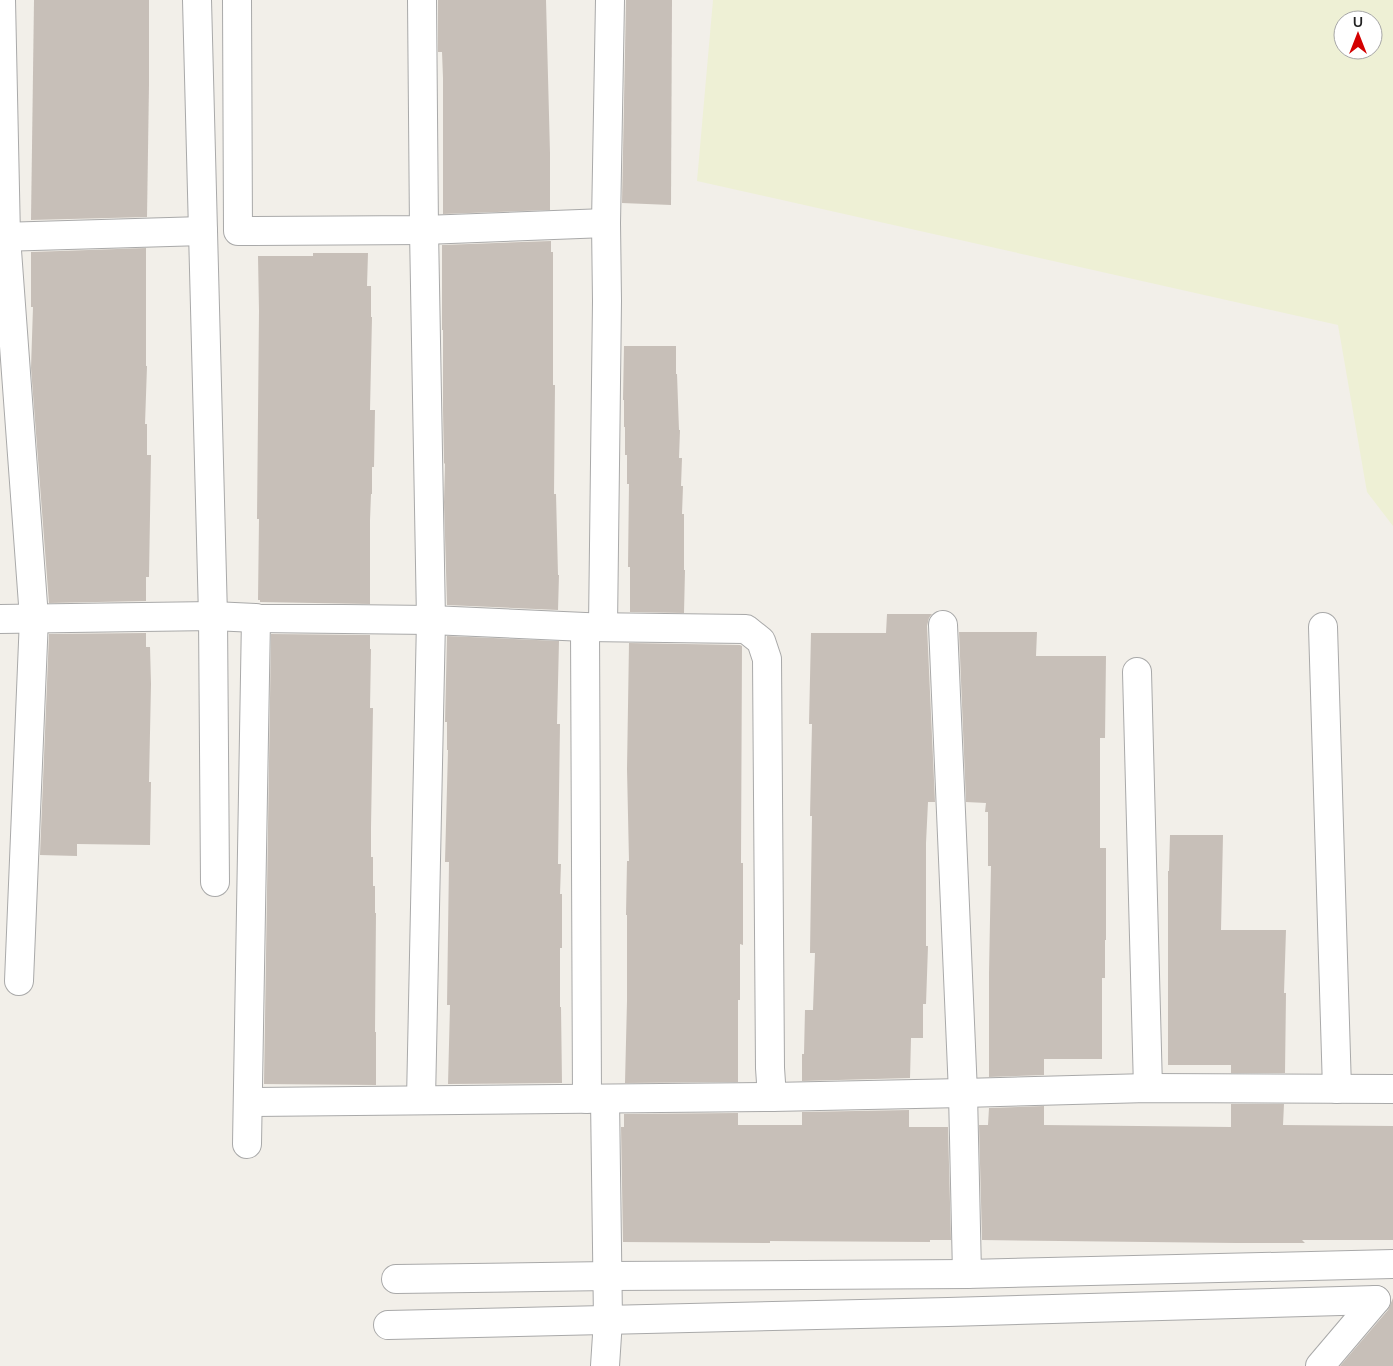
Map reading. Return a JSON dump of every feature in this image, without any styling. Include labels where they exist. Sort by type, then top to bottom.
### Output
[{"type":"street","points":[[1,0],[3,237],[34,618],[19,981]]},
{"type":"street","points":[[197,0],[213,616],[215,882]]},
{"type":"street","points":[[237,0],[238,231],[424,230],[606,223]]},
{"type":"street","points":[[421,1100],[431,620],[422,0]]},
{"type":"street","points":[[605,1366],[608,1276],[596,1099],[594,627],[607,302],[606,223],[610,0]]},
{"type":"street","points":[[3,237],[203,231]]},
{"type":"street","points":[[0,619],[213,616],[431,620],[594,627],[746,629],[761,641],[767,659],[770,1068],[772,1096]]},
{"type":"street","points":[[247,1144],[256,618]]},
{"type":"street","points":[[943,626],[963,1093],[967,1274]]},
{"type":"street","points":[[1323,627],[1337,1089]]},
{"type":"street","points":[[1137,672],[1148,1088]]},
{"type":"street","points":[[248,1102],[596,1099],[1148,1088],[1393,1089]]},
{"type":"street","points":[[396,1279],[967,1274],[1393,1264]]},
{"type":"street","points":[[388,1326],[1376,1300],[1320,1366]]},
{"type":"green space","points":[[713,0],[1393,0],[1393,526],[1367,492],[1338,325],[697,181]]},
{"type":"building","points":[[34,0],[149,0],[147,217],[31,220]]},
{"type":"building","points":[[438,0],[546,0],[550,210],[443,214],[443,78],[442,52],[438,52]]},
{"type":"building","points":[[626,0],[672,0],[671,205],[622,203]]},
{"type":"building","points":[[551,241],[551,252],[553,252],[553,385],[555,385],[554,494],[556,494],[559,575],[558,610],[447,605],[444,502],[442,245]]},
{"type":"building","points":[[146,248],[147,366],[145,424],[147,424],[147,455],[151,455],[149,577],[146,577],[146,601],[49,603],[31,368],[33,307],[31,307],[31,252]]},
{"type":"building","points":[[313,253],[368,253],[367,286],[371,286],[372,317],[370,410],[375,410],[374,467],[372,467],[370,520],[370,604],[260,602],[258,600],[258,256],[313,256]]},
{"type":"building","points":[[624,346],[676,346],[680,430],[679,458],[682,458],[682,514],[684,514],[684,613],[630,612],[630,567],[628,567],[629,484],[627,484],[623,400]]},
{"type":"building","points":[[887,614],[932,614],[927,626],[935,802],[928,802],[926,946],[928,946],[926,1004],[923,1004],[923,1038],[911,1038],[910,1078],[802,1081],[805,1010],[813,1010],[815,953],[810,953],[812,724],[809,724],[811,633],[886,633]]},
{"type":"building","points":[[959,632],[1037,632],[1036,656],[1106,656],[1105,738],[1100,738],[1100,848],[1106,848],[1106,940],[1105,978],[1102,978],[1102,1059],[1044,1059],[1044,1075],[989,1077],[991,866],[988,866],[988,812],[985,812],[986,803],[966,802]]},
{"type":"building","points":[[146,633],[146,647],[150,647],[151,684],[150,845],[77,844],[77,856],[40,855],[49,634]]},
{"type":"building","points":[[271,634],[370,635],[370,708],[373,708],[371,857],[373,857],[373,886],[375,886],[376,913],[376,1085],[264,1084]]},
{"type":"building","points":[[447,636],[559,641],[557,724],[560,724],[558,864],[561,864],[560,894],[562,894],[560,1007],[562,1083],[448,1084],[450,1005],[447,1005],[449,862],[445,862],[448,750],[447,722],[445,722]]},
{"type":"building","points":[[629,643],[742,646],[741,863],[743,863],[743,945],[740,944],[738,1082],[625,1083],[627,1001],[626,915],[627,861],[629,861],[627,769]]},
{"type":"building","points":[[1170,835],[1223,835],[1221,930],[1286,930],[1284,993],[1286,993],[1285,1073],[1231,1073],[1231,1065],[1168,1065],[1168,871]]},
{"type":"building","points":[[1231,1104],[1284,1104],[1283,1125],[1393,1126],[1393,1240],[1302,1240],[1305,1243],[1236,1243],[982,1240],[979,1125],[988,1125],[989,1108],[1044,1106],[1044,1125],[1231,1127]]},
{"type":"building","points":[[909,1110],[909,1127],[948,1127],[951,1240],[930,1240],[930,1242],[770,1241],[770,1243],[623,1242],[621,1127],[624,1127],[624,1114],[738,1113],[738,1125],[802,1125],[802,1112]]},
{"type":"building","points":[[1393,1298],[1393,1366],[1340,1366],[1388,1310]]}]
